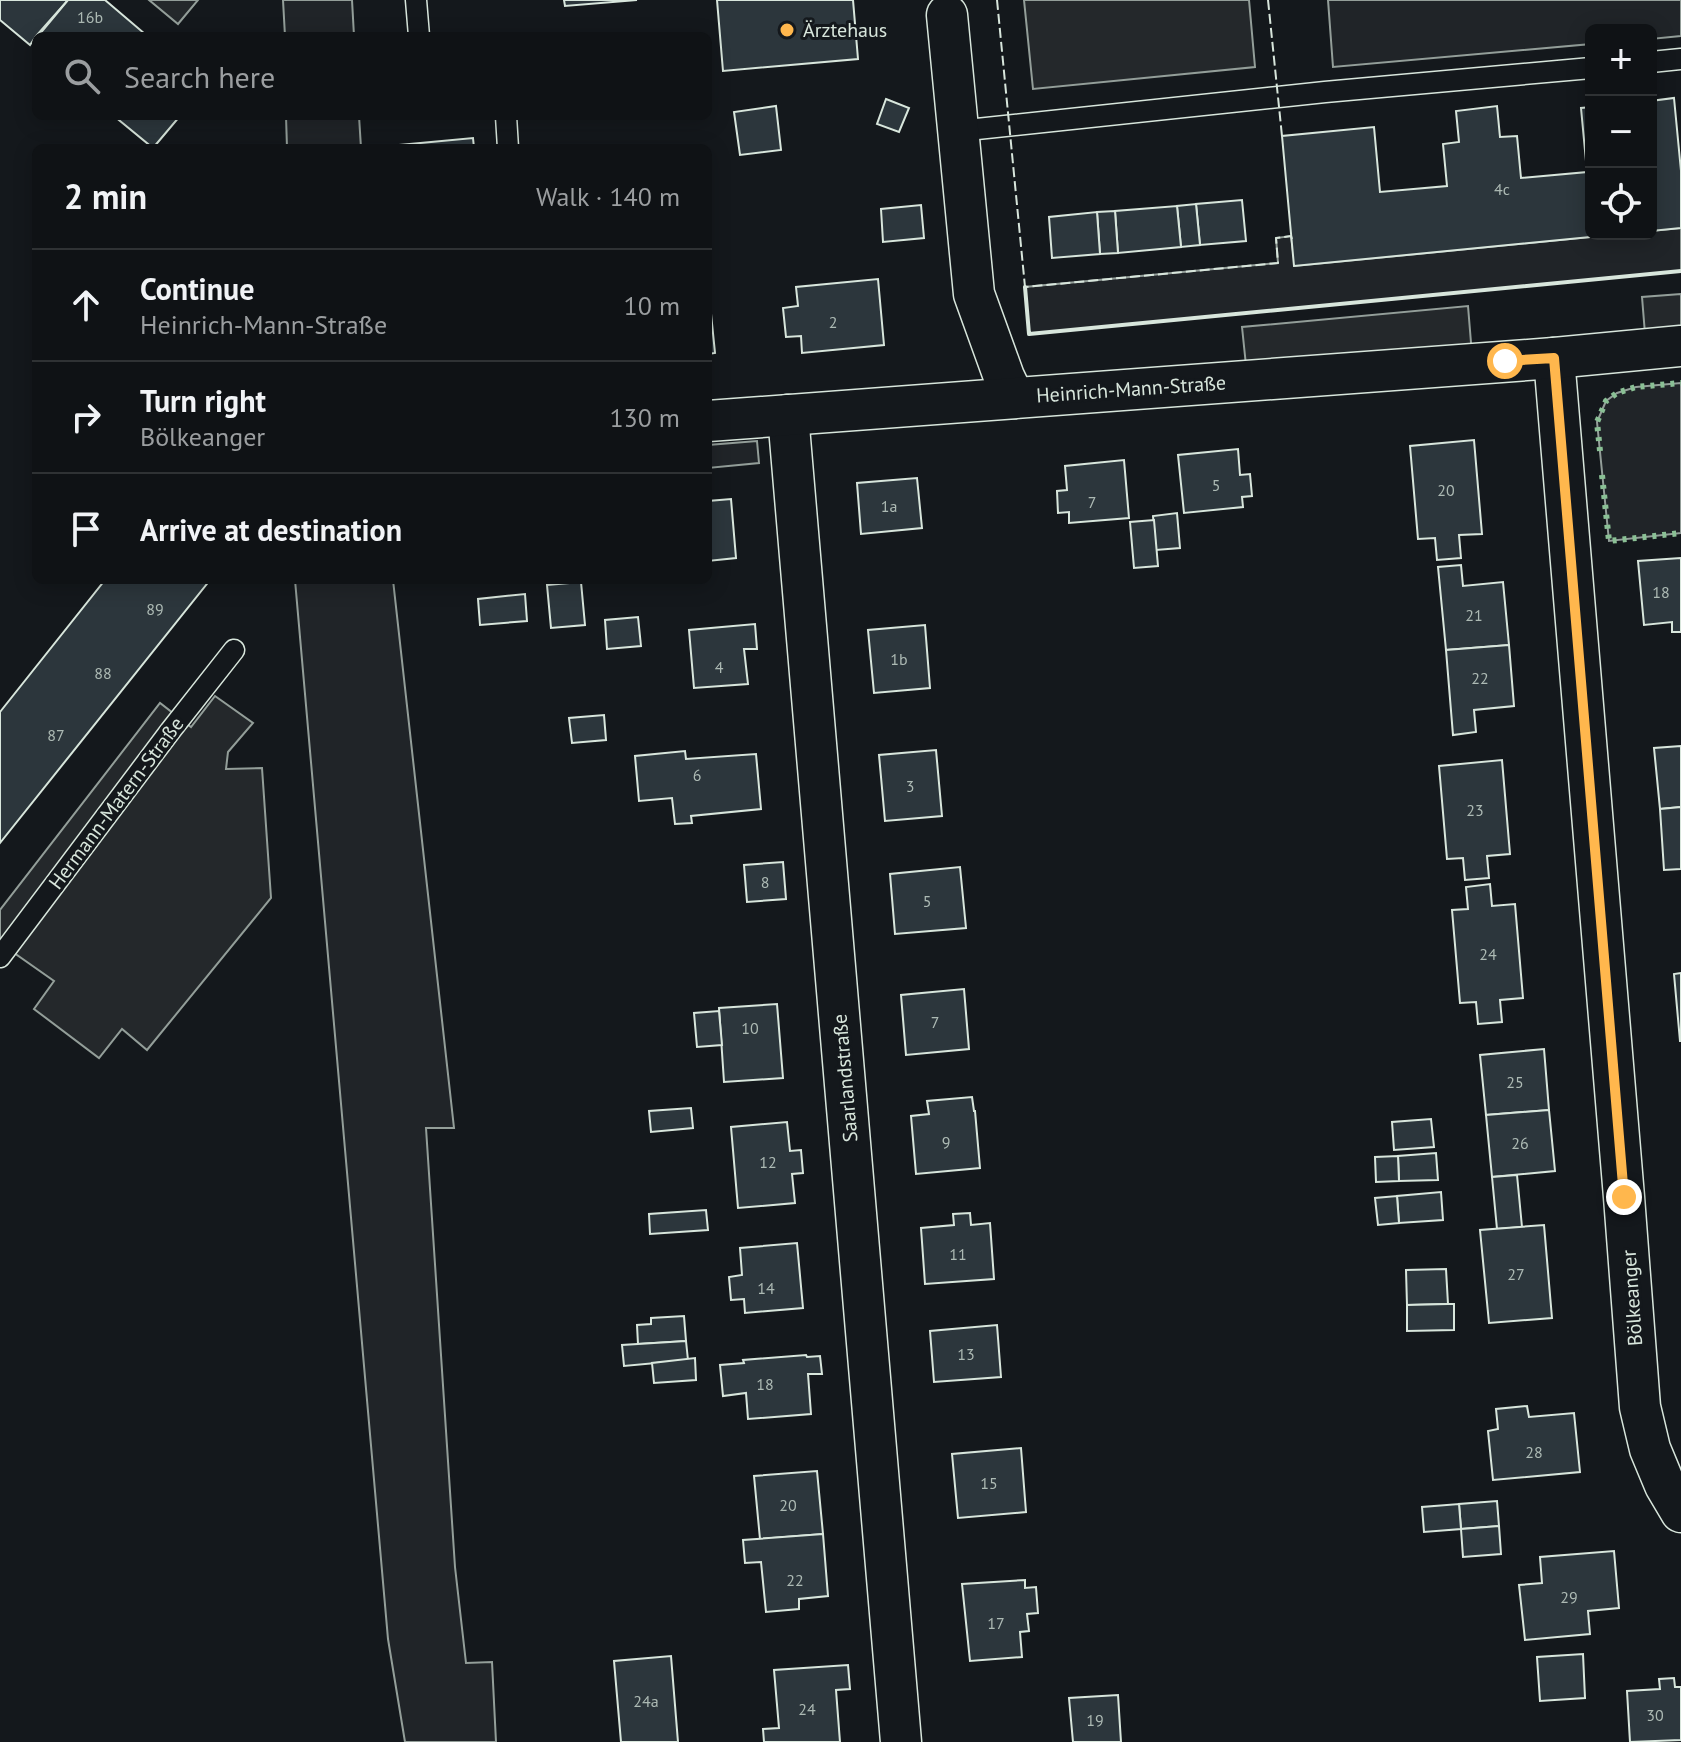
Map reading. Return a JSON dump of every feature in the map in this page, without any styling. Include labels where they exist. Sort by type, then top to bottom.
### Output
[{"type":"street","points":[[947,8],[974,294],[1014,398]]},
{"type":"street","name":"Heinrich-Mann-Straße","points":[[712,421],[1681,346]]},
{"type":"street","name":"Bölkeanger","points":[[1554,358],[1640,1407],[1650,1449],[1665,1485],[1681,1512]]},
{"type":"street","name":"Saarlandstraße","points":[[788,415],[901,1742]]},
{"type":"lane","points":[[416,0],[419,32]]},
{"type":"lane","points":[[1657,61],[1681,59]]},
{"type":"lane","points":[[958,131],[1325,92],[1585,69]]},
{"type":"lane","points":[[506,120],[508,144]]},
{"type":"lane","name":"Hermann-Matern-Straße","points":[[0,957],[234,650]]},
{"type":"shaded area","points":[[149,0],[198,0],[178,24]]},
{"type":"shaded area","points":[[283,0],[352,0],[354,32],[285,32]]},
{"type":"shaded area","points":[[1024,0],[1249,0],[1255,67],[1033,89]]},
{"type":"shaded area","points":[[1328,0],[1681,0],[1681,36],[1657,38],[1657,24],[1585,24],[1585,45],[1333,67]]},
{"type":"shaded area","points":[[286,120],[359,120],[361,144],[287,144]]},
{"type":"shaded area","points":[[1681,228],[1681,271],[1029,334],[1025,287],[1278,263],[1276,238],[1291,236],[1295,266],[1585,238],[1585,240],[1657,240],[1657,230]]},
{"type":"shaded area","points":[[1681,294],[1681,343],[1646,346],[1642,297]]},
{"type":"shaded area","points":[[1468,306],[1472,355],[1247,375],[1242,327]]},
{"type":"shaded area","points":[[1681,383],[1681,533],[1609,541],[1597,422],[1606,401],[1617,393],[1636,387]]},
{"type":"shaded area","points":[[757,441],[759,463],[712,468],[712,445]]},
{"type":"shaded area","points":[[295,584],[393,584],[454,1128],[426,1128],[455,1567],[466,1663],[492,1662],[496,1742],[405,1742],[388,1639]]},
{"type":"shaded area","points":[[215,696],[253,723],[228,752],[226,769],[262,768],[271,898],[147,1050],[122,1029],[99,1058],[34,1009],[54,981],[0,943],[0,910],[160,703],[191,727]]},
{"type":"building","points":[[0,0],[68,0],[40,32],[32,32],[30,45],[0,20]]},
{"type":"building","points":[[68,0],[105,0],[143,32],[41,32]]},
{"type":"building","points":[[564,0],[637,0],[565,6]]},
{"type":"building","name":"Ärztehaus","points":[[717,0],[853,0],[858,59],[723,71]]},
{"type":"building","points":[[1674,98],[1681,171],[1681,228],[1657,230],[1657,168],[1657,100]]},
{"type":"building","points":[[886,99],[909,108],[899,132],[877,124]]},
{"type":"building","points":[[776,106],[781,150],[740,155],[734,112]]},
{"type":"building","points":[[1497,106],[1500,137],[1517,136],[1521,178],[1585,172],[1585,238],[1294,266],[1282,136],[1374,127],[1380,192],[1447,186],[1443,144],[1459,142],[1456,111]]},
{"type":"building","points":[[1581,108],[1585,108],[1585,151]]},
{"type":"building","points":[[119,120],[177,120],[156,144],[148,144]]},
{"type":"building","points":[[473,138],[474,144],[410,144]]},
{"type":"building","points":[[1242,200],[1246,241],[1200,245],[1196,204]]},
{"type":"building","points":[[1196,204],[1200,245],[1181,247],[1177,206]]},
{"type":"building","points":[[921,205],[924,238],[883,242],[881,209]]},
{"type":"building","points":[[1177,206],[1181,247],[1118,253],[1115,211]]},
{"type":"building","points":[[1115,211],[1118,253],[1100,254],[1097,212]]},
{"type":"building","points":[[1097,212],[1100,254],[1052,258],[1049,217]]},
{"type":"building","points":[[878,279],[884,345],[802,353],[801,336],[786,337],[783,308],[798,306],[796,287]]},
{"type":"building","points":[[712,323],[715,353],[712,353]]},
{"type":"building","points":[[1474,440],[1482,534],[1459,535],[1461,558],[1437,560],[1435,538],[1418,539],[1410,446]]},
{"type":"building","points":[[1238,449],[1240,475],[1250,474],[1252,496],[1242,497],[1243,507],[1184,513],[1178,455]]},
{"type":"building","points":[[1124,460],[1129,518],[1069,523],[1069,512],[1058,513],[1057,491],[1067,490],[1065,466]]},
{"type":"building","points":[[917,478],[922,528],[861,534],[857,483]]},
{"type":"building","points":[[731,499],[736,558],[712,561],[712,501]]},
{"type":"building","points":[[1177,513],[1180,548],[1156,550],[1153,516]]},
{"type":"building","points":[[1154,520],[1158,566],[1134,568],[1130,522]]},
{"type":"building","points":[[1681,558],[1681,632],[1672,632],[1672,622],[1644,625],[1638,561]]},
{"type":"building","points":[[1461,565],[1463,586],[1503,582],[1509,645],[1446,650],[1438,567]]},
{"type":"building","points":[[102,584],[207,584],[0,843],[0,712]]},
{"type":"building","points":[[581,584],[585,625],[551,628],[547,585]]},
{"type":"building","points":[[525,594],[527,621],[480,625],[478,599]]},
{"type":"building","points":[[638,617],[641,646],[607,649],[605,620]]},
{"type":"building","points":[[755,624],[757,649],[744,649],[748,684],[694,688],[689,630]]},
{"type":"building","points":[[925,625],[930,688],[874,693],[868,630]]},
{"type":"building","points":[[1509,645],[1514,706],[1474,710],[1476,732],[1453,735],[1446,650]]},
{"type":"building","points":[[604,715],[606,740],[572,743],[569,718]]},
{"type":"building","points":[[1681,746],[1681,807],[1660,809],[1654,748]]},
{"type":"building","points":[[936,750],[942,816],[885,821],[879,755]]},
{"type":"building","points":[[685,751],[686,759],[756,754],[761,809],[691,816],[692,823],[675,824],[672,798],[639,801],[635,756]]},
{"type":"building","points":[[1502,760],[1510,854],[1487,856],[1489,878],[1465,880],[1463,858],[1447,859],[1439,766]]},
{"type":"building","points":[[1681,807],[1681,869],[1664,870],[1660,809]]},
{"type":"building","points":[[783,862],[786,899],[747,902],[744,865]]},
{"type":"building","points":[[960,867],[966,928],[895,934],[890,874]]},
{"type":"building","points":[[1490,884],[1492,906],[1515,904],[1523,998],[1500,1000],[1502,1022],[1478,1024],[1476,1002],[1460,1003],[1452,910],[1468,909],[1466,887]]},
{"type":"building","points":[[1681,973],[1681,1041],[1680,1041],[1674,974]]},
{"type":"building","points":[[964,989],[969,1049],[906,1055],[901,995]]},
{"type":"building","points":[[777,1004],[783,1078],[724,1082],[719,1008]]},
{"type":"building","points":[[719,1011],[722,1045],[697,1047],[694,1013]]},
{"type":"building","points":[[1544,1049],[1549,1110],[1486,1115],[1480,1055]]},
{"type":"building","points":[[972,1097],[980,1168],[916,1174],[911,1116],[929,1114],[927,1101]]},
{"type":"building","points":[[691,1108],[693,1128],[651,1132],[649,1111]]},
{"type":"building","points":[[1549,1110],[1555,1171],[1492,1177],[1486,1115]]},
{"type":"building","points":[[1431,1119],[1434,1147],[1394,1150],[1392,1122]]},
{"type":"building","points":[[787,1122],[790,1151],[801,1150],[803,1173],[792,1174],[795,1203],[738,1208],[731,1127]]},
{"type":"building","points":[[1436,1153],[1438,1180],[1399,1181],[1398,1156]]},
{"type":"building","points":[[1398,1156],[1399,1181],[1376,1182],[1375,1157]]},
{"type":"building","points":[[1517,1175],[1522,1227],[1497,1229],[1492,1177]]},
{"type":"building","points":[[1441,1192],[1443,1220],[1399,1223],[1397,1196]]},
{"type":"building","points":[[1397,1196],[1399,1223],[1378,1225],[1375,1198]]},
{"type":"building","points":[[706,1210],[708,1230],[650,1234],[649,1214]]},
{"type":"building","points":[[970,1213],[971,1225],[990,1223],[994,1279],[925,1284],[921,1228],[954,1225],[953,1214]]},
{"type":"building","points":[[1544,1225],[1552,1318],[1489,1323],[1480,1230]]},
{"type":"building","points":[[797,1243],[803,1308],[745,1313],[744,1299],[731,1300],[729,1277],[742,1275],[740,1248]]},
{"type":"building","points":[[1446,1269],[1448,1304],[1407,1305],[1406,1270]]},
{"type":"building","points":[[1454,1304],[1454,1330],[1407,1331],[1407,1305]]},
{"type":"building","points":[[684,1316],[686,1341],[638,1344],[637,1325],[651,1324],[651,1318]]},
{"type":"building","points":[[997,1325],[1001,1377],[934,1382],[930,1331]]},
{"type":"building","points":[[686,1341],[688,1360],[624,1366],[622,1345]]},
{"type":"building","points":[[820,1356],[822,1374],[808,1374],[811,1414],[748,1419],[746,1393],[723,1396],[720,1365]]},
{"type":"building","points":[[695,1358],[696,1380],[654,1383],[652,1363]]},
{"type":"building","points":[[1527,1406],[1529,1417],[1574,1413],[1580,1472],[1493,1480],[1488,1431],[1498,1429],[1496,1409]]},
{"type":"building","points":[[1021,1448],[1026,1512],[958,1518],[952,1454]]},
{"type":"building","points":[[817,1471],[823,1534],[760,1539],[754,1476]]},
{"type":"building","points":[[1497,1501],[1499,1526],[1461,1529],[1459,1504]]},
{"type":"building","points":[[1459,1504],[1461,1529],[1424,1532],[1422,1507]]},
{"type":"building","points":[[1499,1526],[1501,1554],[1463,1557],[1461,1529]]},
{"type":"building","points":[[823,1534],[828,1596],[799,1599],[799,1609],[766,1612],[761,1562],[745,1563],[743,1540]]},
{"type":"building","points":[[1614,1551],[1619,1608],[1588,1611],[1590,1634],[1525,1640],[1519,1585],[1542,1583],[1540,1557]]},
{"type":"building","points":[[1025,1580],[1025,1588],[1036,1587],[1038,1613],[1027,1614],[1029,1631],[1020,1632],[1022,1657],[970,1661],[962,1584]]},
{"type":"building","points":[[1583,1654],[1585,1698],[1540,1701],[1537,1657]]},
{"type":"building","points":[[671,1656],[678,1742],[621,1742],[614,1661]]},
{"type":"building","points":[[848,1665],[850,1689],[836,1690],[840,1742],[764,1742],[763,1729],[779,1728],[774,1670]]},
{"type":"building","points":[[1674,1678],[1675,1687],[1681,1687],[1681,1740],[1630,1742],[1627,1691],[1660,1689],[1659,1679]]},
{"type":"building","points":[[1118,1695],[1121,1742],[1073,1742],[1069,1698]]},
{"type":"hedge","points":[[1600,451],[1597,422],[1606,401],[1617,393],[1636,387],[1681,383]]},
{"type":"hedge","points":[[1602,475],[1609,541],[1681,533]]},
{"type":"fence","points":[[997,0],[1025,287],[1028,287]]},
{"type":"fence","points":[[1268,0],[1282,136]]},
{"type":"fence","points":[[1292,239],[1291,236],[1276,238],[1278,263],[1025,287],[1029,334],[1681,271]]},
{"type":"wall","points":[[1025,287],[1029,334],[1681,271]]},
{"type":"place","name":"Ärztehaus","points":[[787,30]]},
{"type":"route","points":[[1505,361],[1554,358],[1624,1197]]}]
